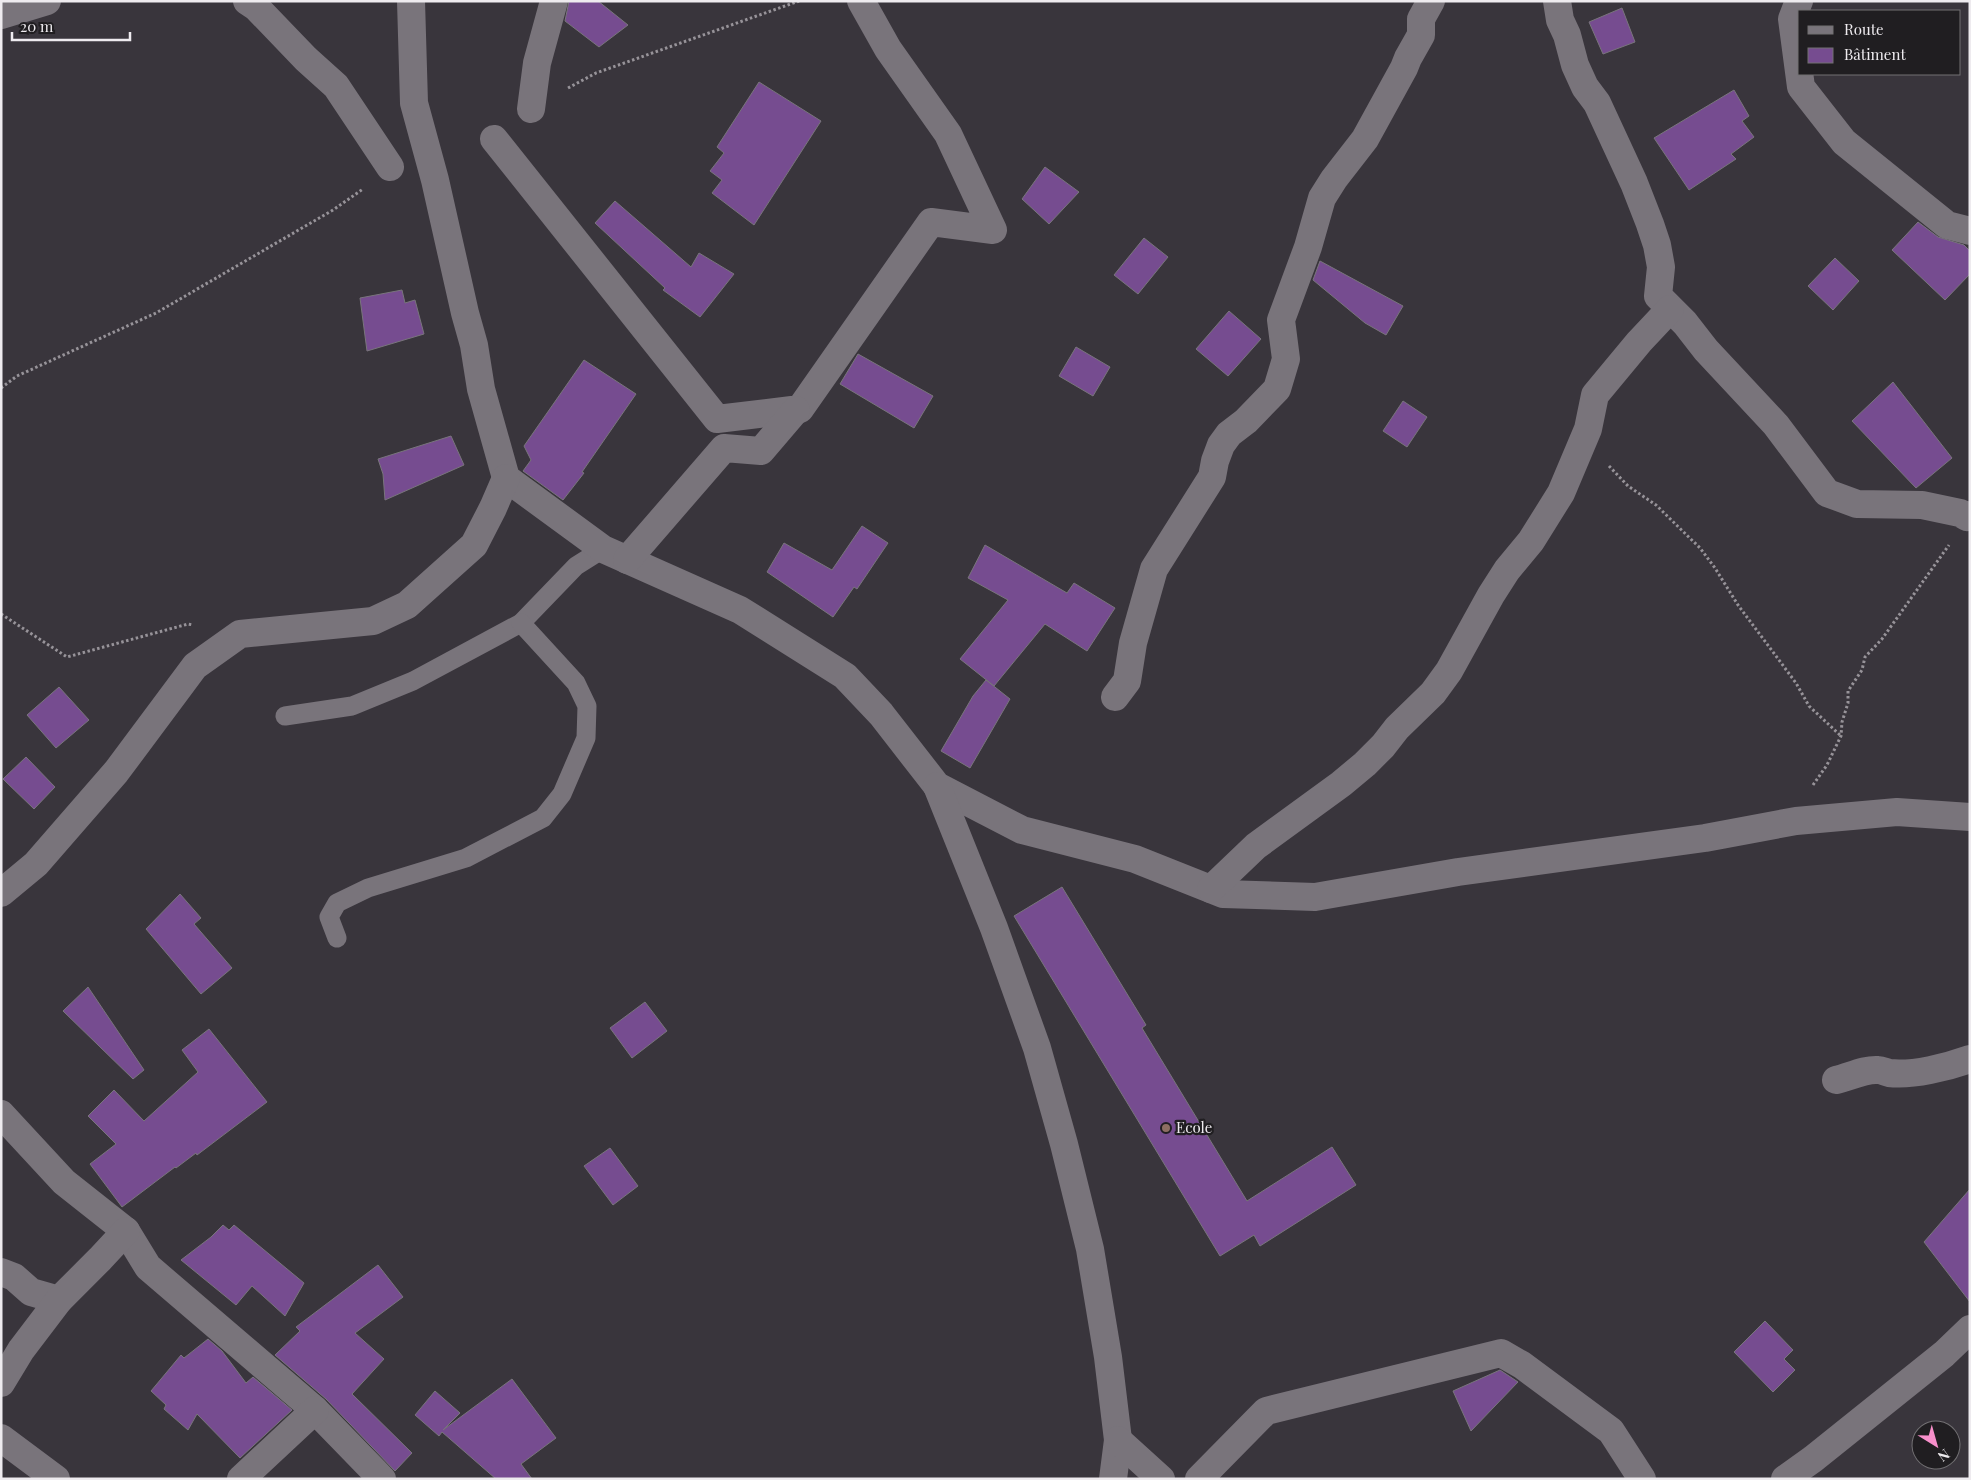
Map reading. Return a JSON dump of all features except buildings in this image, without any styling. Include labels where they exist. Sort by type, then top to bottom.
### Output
[{"type":"street","points":[[1,15],[47,1]]},
{"type":"street","points":[[247,1],[256,6],[306,59],[336,86],[390,167]]},
{"type":"street","points":[[411,1],[414,103],[435,180],[465,313],[474,344],[485,406],[506,478],[603,549],[740,610],[845,676],[881,714],[937,786],[994,928],[1040,1056],[1090,1249],[1108,1357],[1118,1440],[1113,1479]]},
{"type":"street","points":[[531,109],[538,63],[554,1]]},
{"type":"street","points":[[494,139],[717,419],[800,409],[931,222],[993,230],[948,134],[888,49],[861,1]]},
{"type":"street","points":[[1116,697],[1127,681],[1133,643],[1154,569],[1212,477],[1215,461],[1225,440],[1277,389],[1286,359],[1282,320],[1308,247],[1322,198],[1365,139],[1421,35],[1421,19],[1431,1]]},
{"type":"street","points":[[1557,1],[1560,20],[1567,35],[1575,65],[1585,87],[1597,103],[1634,183],[1650,224],[1660,267],[1658,296],[1685,323],[1706,350],[1776,425],[1827,493],[1857,504],[1922,505],[1968,516]]},
{"type":"street","points":[[1798,1],[1792,19],[1798,64]]},
{"type":"street","points":[[1799,75],[1801,87],[1844,142],[1948,225],[1970,231]]},
{"type":"street","points":[[1211,889],[1256,846],[1341,784],[1365,764],[1383,746],[1396,728],[1433,693],[1449,671],[1491,595],[1531,541],[1561,493],[1588,429],[1595,395],[1639,342],[1670,309]]},
{"type":"street","points":[[627,560],[724,448],[761,451],[796,410]]},
{"type":"street","points":[[1,893],[36,864],[116,772],[195,666],[240,634],[373,621],[407,605],[474,546],[506,478]]},
{"type":"street","points":[[937,786],[1022,830],[1135,859],[1223,894],[1315,897],[1449,874],[1706,838],[1784,823],[1898,812],[1970,818]]},
{"type":"street","points":[[1836,1080],[1868,1071],[1910,1072],[1951,1065],[1970,1059]]},
{"type":"street","points":[[1,1114],[64,1182],[126,1231],[148,1266],[315,1410],[382,1479]]},
{"type":"street","points":[[1,1383],[21,1350],[59,1300],[126,1231]]},
{"type":"street","points":[[1,1272],[14,1277],[31,1292],[59,1300]]},
{"type":"street","points":[[1785,1479],[1813,1459],[1944,1354],[1970,1329]]},
{"type":"street","points":[[1199,1479],[1266,1411],[1501,1353],[1522,1365],[1611,1432],[1642,1479]]},
{"type":"street","points":[[241,1479],[315,1410]]},
{"type":"street","points":[[1,1438],[56,1479]]},
{"type":"street","points":[[1118,1440],[1161,1479]]},
{"type":"lane","points":[[285,716],[352,706],[413,681],[521,623],[576,566],[603,549]]},
{"type":"lane","points":[[337,938],[329,917],[338,903],[368,888],[466,858],[543,818],[562,794],[586,738],[587,706],[576,683],[521,623]]},
{"type":"path","points":[[1588,429],[1609,466],[1628,486],[1656,505],[1700,548],[1738,605],[1796,683],[1809,706],[1841,736]]},
{"type":"path","points":[[1784,823],[1797,809],[1827,765],[1841,736],[1842,722],[1848,703],[1848,691],[1862,670],[1865,658],[1882,639],[1910,601],[1968,516]]},
{"type":"path","points":[[1,614],[67,657],[188,624],[240,634]]},
{"type":"place","name":"Ecole","points":[[1166,1128]]}]
